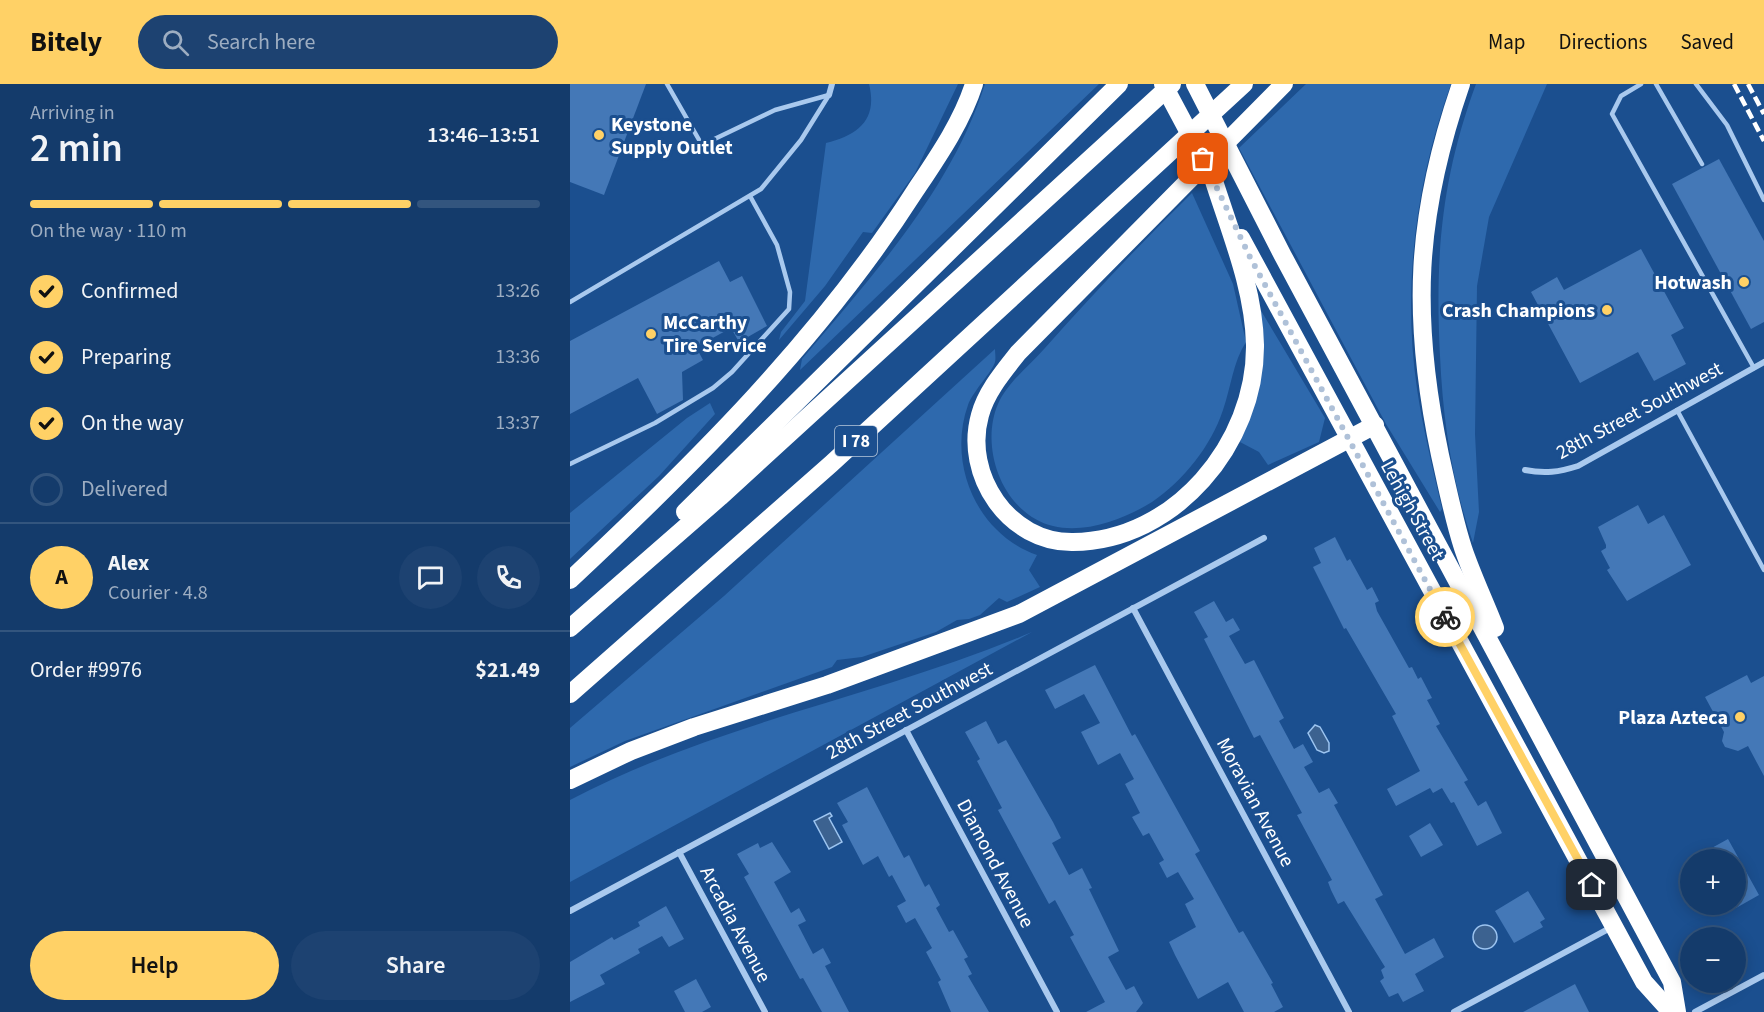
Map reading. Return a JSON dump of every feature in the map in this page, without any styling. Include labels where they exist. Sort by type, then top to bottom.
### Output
[{"type":"highway","points":[[570,580],[678,479],[813,332],[890,231],[936,159],[969,99],[974,84]]},
{"type":"highway","points":[[570,626],[1119,84]]},
{"type":"highway","name":"Lehigh Street","points":[[1163,84],[1213,178],[1250,257],[1644,982],[1671,1012]]},
{"type":"highway","name":"I 78","points":[[570,626],[720,497],[1172,84]]},
{"type":"highway","name":"Lehigh Street","points":[[1195,84],[1672,982],[1677,1012]]},
{"type":"highway","name":"I 78","points":[[570,694],[831,464],[1244,84]]},
{"type":"highway","points":[[1213,178],[1246,285],[1254,319],[1253,374],[1247,401],[1236,431],[1204,479],[1164,512],[1141,525],[1096,539],[1072,542],[1050,540],[1018,525],[1001,509],[988,491],[981,469],[978,450],[980,415],[992,390],[1018,353],[1284,84]]},
{"type":"highway","points":[[1461,84],[1447,126],[1428,207],[1420,297],[1421,341],[1426,388],[1454,519],[1525,702]]},
{"type":"highway","points":[[570,780],[631,751],[694,727],[827,685],[1019,614],[1375,425]]},
{"type":"street","points":[[829,95],[832,84]]},
{"type":"street","name":"28th Street Southwest","points":[[1525,470],[1542,473],[1561,472],[1578,465],[1764,362]]},
{"type":"street","name":"28th Street Southwest","points":[[570,911],[1264,538]]},
{"type":"street","name":"Moravian Avenue","points":[[1133,608],[1349,1012]]},
{"type":"street","name":"Diamond Avenue","points":[[906,730],[1057,1012]]},
{"type":"street","name":"Arcadia Avenue","points":[[679,852],[765,1012]]},
{"type":"street","points":[[1454,1012],[1614,926]]},
{"type":"street","points":[[1695,1012],[1764,975]]},
{"type":"lane","points":[[667,84],[702,145],[774,110],[829,95]]},
{"type":"lane","points":[[1641,84],[1621,96],[1612,114],[1754,368]]},
{"type":"lane","points":[[1656,84],[1702,164]]},
{"type":"lane","points":[[1696,84],[1727,125],[1764,200]]},
{"type":"lane","points":[[570,303],[761,189],[801,140],[829,95]]},
{"type":"lane","points":[[570,464],[656,423],[714,388],[732,372],[789,309],[790,292],[777,245],[750,196]]},
{"type":"lane","points":[[1677,410],[1764,570]]},
{"type":"shaded area","points":[[869,84],[958,84],[915,173],[872,233],[863,232],[825,286],[779,340],[781,332],[805,301],[826,143],[847,135],[863,124],[871,107]]},
{"type":"shaded area","points":[[985,84],[1099,84],[800,370],[802,359],[882,263],[931,195],[970,123]]},
{"type":"shaded area","points":[[1306,84],[1451,84],[1429,158],[1421,196],[1412,273],[1411,312],[1417,389],[1442,509],[1440,512],[1386,424],[1239,148]]},
{"type":"shaded area","points":[[1476,84],[1547,84],[1489,217],[1477,286],[1475,434],[1479,512],[1473,543],[1459,497],[1446,428],[1440,356],[1439,285],[1443,218],[1448,186],[1464,119]]},
{"type":"shaded area","points":[[1192,193],[1233,284],[1246,342],[1235,366],[1218,423],[1204,449],[1185,473],[1152,502],[1130,514],[1104,523],[1078,528],[1053,526],[1036,519],[1021,508],[1009,494],[994,459],[993,421],[998,404],[1019,374]]},
{"type":"shaded area","points":[[1260,309],[1325,418],[1319,442],[1268,465],[1259,452],[1240,442],[1250,418]]},
{"type":"shaded area","points":[[995,349],[993,366],[968,405],[962,428],[961,450],[965,473],[972,494],[983,514],[998,531],[1016,545],[1037,555],[1029,570],[1040,587],[1007,602],[999,598],[980,615],[957,620],[936,632],[862,657],[837,660],[832,667],[625,741],[570,767],[570,728],[724,596]]},
{"type":"shaded area","points":[[710,403],[715,414],[659,476],[570,559],[570,513],[687,418]]},
{"type":"shaded area","points":[[1032,632],[570,882],[570,800],[626,773],[683,750],[917,674]]},
{"type":"shaded area","points":[[1315,725],[1320,727],[1329,743],[1329,751],[1324,753],[1317,750],[1308,733]]},
{"type":"shaded area","points":[[830,813],[832,816],[829,818],[842,842],[829,849],[814,821]]},
{"type":"shaded area","points":[[1485,925],[1493,929],[1497,937],[1493,945],[1485,949],[1477,945],[1473,937],[1477,929]]},
{"type":"building","name":"Keystone Supply Outlet","points":[[570,84],[646,84],[604,195],[570,182]]},
{"type":"building","name":"Hotwash","points":[[1719,159],[1764,241],[1764,322],[1751,329],[1672,184]]},
{"type":"building","name":"Crash Champions","points":[[1641,249],[1684,328],[1671,335],[1686,364],[1654,381],[1638,352],[1580,383],[1531,292],[1557,277],[1564,290]]},
{"type":"building","name":"McCarthy Tire Service","points":[[719,261],[730,282],[742,276],[767,326],[739,342],[731,328],[696,347],[703,360],[682,372],[683,400],[657,414],[638,378],[570,414],[570,341]]},
{"type":"building","points":[[1638,505],[1648,524],[1664,515],[1691,565],[1627,601],[1607,570],[1610,568],[1601,551],[1606,548],[1606,545],[1598,527]]},
{"type":"building","points":[[1335,537],[1347,561],[1350,559],[1367,590],[1372,587],[1379,601],[1375,603],[1377,611],[1409,668],[1412,667],[1418,679],[1421,677],[1432,698],[1427,700],[1440,724],[1436,726],[1468,780],[1464,782],[1478,806],[1486,801],[1502,833],[1477,846],[1454,802],[1451,803],[1442,788],[1433,793],[1430,788],[1396,806],[1387,789],[1420,771],[1392,716],[1396,714],[1346,628],[1344,629],[1313,567],[1321,563],[1314,548]]},
{"type":"building","points":[[1214,601],[1226,622],[1233,618],[1240,630],[1229,636],[1245,664],[1254,660],[1284,718],[1279,721],[1294,749],[1303,744],[1313,762],[1304,767],[1319,793],[1329,788],[1338,803],[1334,805],[1383,895],[1375,899],[1405,954],[1434,938],[1444,957],[1415,974],[1424,991],[1403,1002],[1398,993],[1389,997],[1380,981],[1384,978],[1381,970],[1385,967],[1344,901],[1338,904],[1328,882],[1332,880],[1297,815],[1302,813],[1260,735],[1254,738],[1204,639],[1208,637],[1194,612]]},
{"type":"building","points":[[1095,665],[1132,736],[1135,734],[1200,851],[1195,854],[1239,933],[1243,931],[1273,983],[1271,984],[1283,1007],[1274,1012],[1244,1012],[1228,982],[1198,999],[1175,955],[1169,942],[1196,927],[1185,904],[1194,899],[1178,872],[1167,878],[1159,863],[1164,860],[1149,833],[1143,836],[1132,817],[1140,813],[1125,784],[1134,779],[1120,753],[1098,765],[1081,732],[1100,723],[1084,694],[1055,709],[1045,690]]},
{"type":"building","name":"Plaza Azteca","points":[[1747,675],[1751,683],[1764,676],[1764,776],[1748,746],[1738,751],[1725,747],[1722,741],[1724,732],[1705,697]]},
{"type":"building","points":[[986,721],[998,744],[1006,740],[1053,822],[1061,838],[1052,843],[1069,875],[1082,868],[1092,888],[1089,889],[1119,951],[1108,957],[1126,990],[1134,986],[1143,1003],[1136,1012],[1086,1012],[1105,1002],[1070,937],[1074,935],[1055,900],[1049,904],[998,810],[1002,808],[977,761],[980,759],[965,732]]},
{"type":"building","points":[[867,787],[904,858],[909,855],[925,887],[929,884],[940,905],[936,908],[949,932],[953,930],[968,957],[964,959],[972,974],[968,976],[989,1012],[951,1012],[938,982],[941,980],[926,952],[932,948],[915,918],[906,923],[897,906],[906,901],[892,875],[889,877],[878,856],[863,865],[842,825],[848,822],[837,803]]},
{"type":"building","points":[[1430,823],[1443,845],[1421,857],[1409,836]]},
{"type":"building","points":[[1728,839],[1734,849],[1710,849]]},
{"type":"building","points":[[772,842],[791,872],[774,882],[791,913],[799,908],[806,921],[798,925],[813,954],[823,948],[831,963],[825,966],[849,1012],[822,1012],[803,978],[800,979],[744,877],[749,874],[737,854],[758,843],[760,848]]},
{"type":"building","points":[[1746,872],[1759,895],[1746,902]]},
{"type":"building","points":[[1528,891],[1545,919],[1540,922],[1543,927],[1514,943],[1495,911]]},
{"type":"building","points":[[666,906],[684,939],[669,947],[662,936],[638,949],[640,953],[600,975],[605,984],[570,1002],[570,962],[612,937],[614,940],[640,926],[638,922]]},
{"type":"building","points":[[696,979],[711,1007],[702,1012],[685,1012],[674,991]]},
{"type":"building","points":[[1575,984],[1589,1012],[1523,1012]]},
{"type":"railway","points":[[1734,84],[1764,141]]},
{"type":"railway","points":[[1748,84],[1764,114]]},
{"type":"way so far","points":[[1203,159],[1250,257],[1445,617]]},
{"type":"place","name":"Keystone Supply Outlet","points":[[599,135]]},
{"type":"place","name":"Hotwash","points":[[1744,282]]},
{"type":"place","name":"Crash Champions","points":[[1607,310]]},
{"type":"place","name":"McCarthy Tire Service","points":[[651,334]]},
{"type":"place","name":"Plaza Azteca","points":[[1740,717]]},
{"type":"route","points":[[1445,617],[1592,885]]}]
